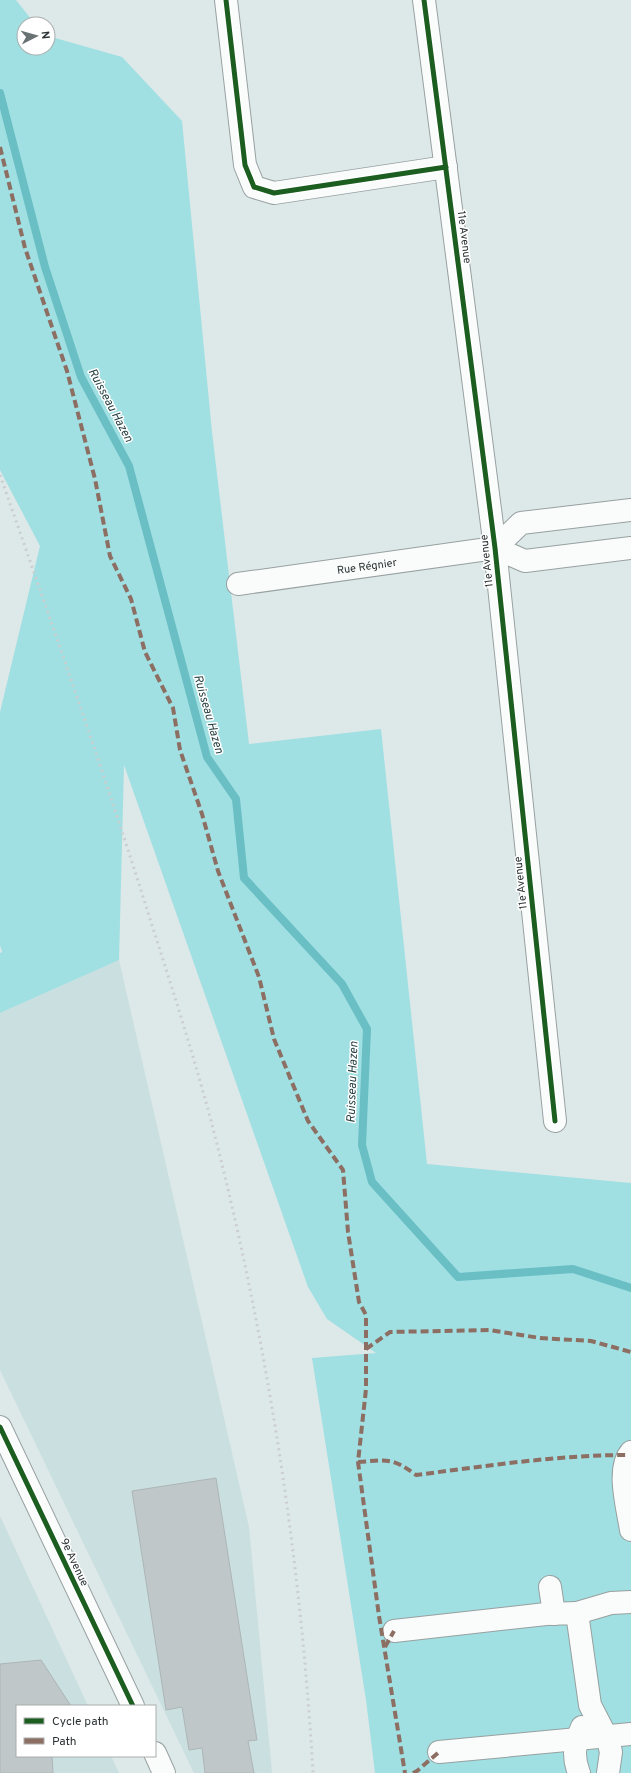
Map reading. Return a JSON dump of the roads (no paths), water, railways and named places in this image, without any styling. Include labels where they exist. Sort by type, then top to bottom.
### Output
[{"type":"street","points":[[226,0],[245,165],[254,187],[274,193],[446,167]]},
{"type":"street","name":"11e Avenue","points":[[424,0],[495,548],[555,1121]]},
{"type":"street","points":[[631,510],[521,523],[495,548],[525,561],[631,548]]},
{"type":"street","name":"Rue Régnier","points":[[238,584],[495,548]]},
{"type":"street","name":"9e Avenue","points":[[0,1427],[133,1705]]},
{"type":"street","points":[[631,1452],[626,1460],[624,1471],[625,1497],[631,1530]]},
{"type":"street","points":[[550,1587],[554,1614]]},
{"type":"street","points":[[394,1631],[554,1614],[577,1613],[611,1603],[631,1602]]},
{"type":"street","points":[[577,1613],[590,1705],[605,1735],[611,1752],[608,1773]]},
{"type":"street","points":[[579,1773],[575,1764],[574,1752],[577,1738],[590,1705]]},
{"type":"street","points":[[439,1752],[605,1735],[631,1734]]},
{"type":"street","points":[[156,1755],[164,1773]]},
{"type":"waterway","name":"Ruisseau Hazen","points":[[0,93],[45,267],[81,377],[129,466],[207,757],[236,799],[244,878],[342,984],[367,1029],[362,1145],[372,1182],[458,1277],[573,1269],[631,1288]]},
{"type":"railway","points":[[0,475],[115,810],[169,978],[203,1091],[218,1148],[253,1302],[280,1458],[300,1615],[308,1694],[313,1773]]}]
